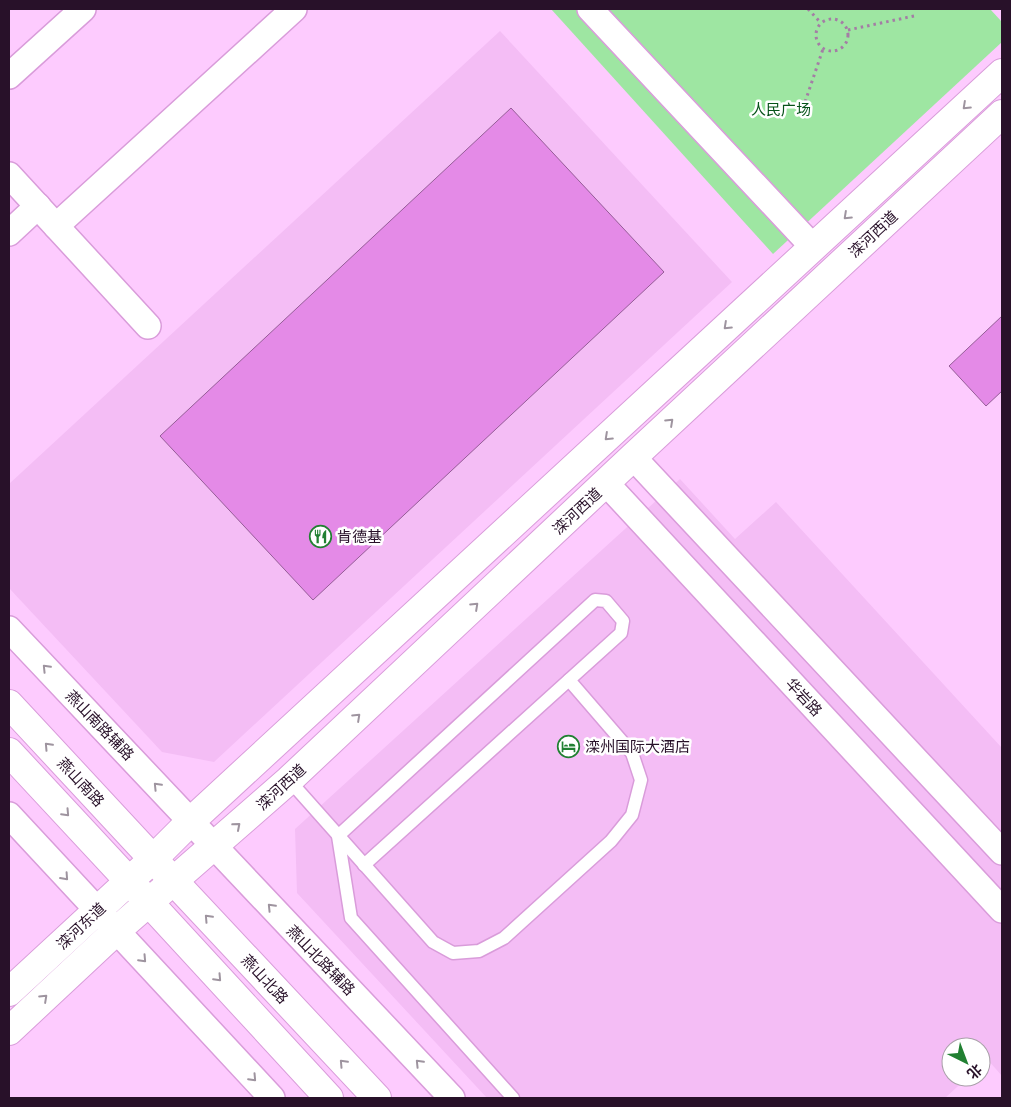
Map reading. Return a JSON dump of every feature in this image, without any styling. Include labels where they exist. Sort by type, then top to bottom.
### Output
[{"type":"main road","name":"滦河西道","points":[[153,859],[191,821],[1002,73]]},
{"type":"main road","name":"滦河西道","points":[[149,904],[289,780],[1002,114]]},
{"type":"main road","name":"燕山南路","points":[[9,704],[153,859]]},
{"type":"main road","points":[[9,752],[329,1098]]},
{"type":"main road","name":"滦河东道","points":[[9,992],[128,880],[153,859]]},
{"type":"main road","name":"燕山北路","points":[[153,859],[377,1098]]},
{"type":"main road","name":"滦河东道","points":[[9,1031],[116,931],[149,904]]},
{"type":"street","points":[[56,226],[294,9]]},
{"type":"street","points":[[590,9],[813,247]]},
{"type":"street","points":[[9,76],[77,11]]},
{"type":"street","points":[[9,175],[148,326]]},
{"type":"street","points":[[9,233],[38,206]]},
{"type":"street","points":[[633,457],[1002,852]]},
{"type":"street","name":"华岩路","points":[[606,483],[1002,910]]},
{"type":"street","name":"燕山南路辅路","points":[[9,629],[191,821]]},
{"type":"street","points":[[9,815],[272,1098]]},
{"type":"street","name":"燕山北路辅路","points":[[191,821],[452,1098]]},
{"type":"lane","points":[[338,836],[595,600],[606,601],[623,621],[621,633],[364,865]]},
{"type":"lane","points":[[289,780],[434,942],[452,953],[479,951],[504,938],[612,842],[632,815],[641,780],[632,754],[568,680]]},
{"type":"lane","points":[[338,836],[351,918],[513,1098]]},
{"type":"path","points":[[808,9],[821,23]]},
{"type":"path","points":[[848,30],[914,16]]},
{"type":"path","points":[[831,19],[845,25],[848,30],[848,41],[840,49],[830,52],[823,48],[816,38],[816,32],[821,23],[831,19]]},
{"type":"path","points":[[801,114],[823,48]]},
{"type":"shaded area","points":[[500,31],[732,282],[214,762],[162,752],[9,588],[9,484]]},
{"type":"shaded area","name":"滦州国际大酒店","points":[[680,479],[735,539],[776,502],[1002,748],[1002,1076],[991,1063],[991,1037],[941,1037],[941,1087],[957,1087],[945,1098],[487,1098],[297,893],[295,829]]},
{"type":"green space","name":"人民广场","points":[[551,9],[990,9],[1002,22],[1002,42],[773,254]]},
{"type":"building","points":[[511,108],[664,272],[313,600],[160,436]]},
{"type":"building","points":[[1002,316],[1002,391],[986,406],[949,366]]},
{"type":"place","name":"肯德基","points":[[321,536]]},
{"type":"place","name":"滦州国际大酒店","points":[[569,746]]}]
